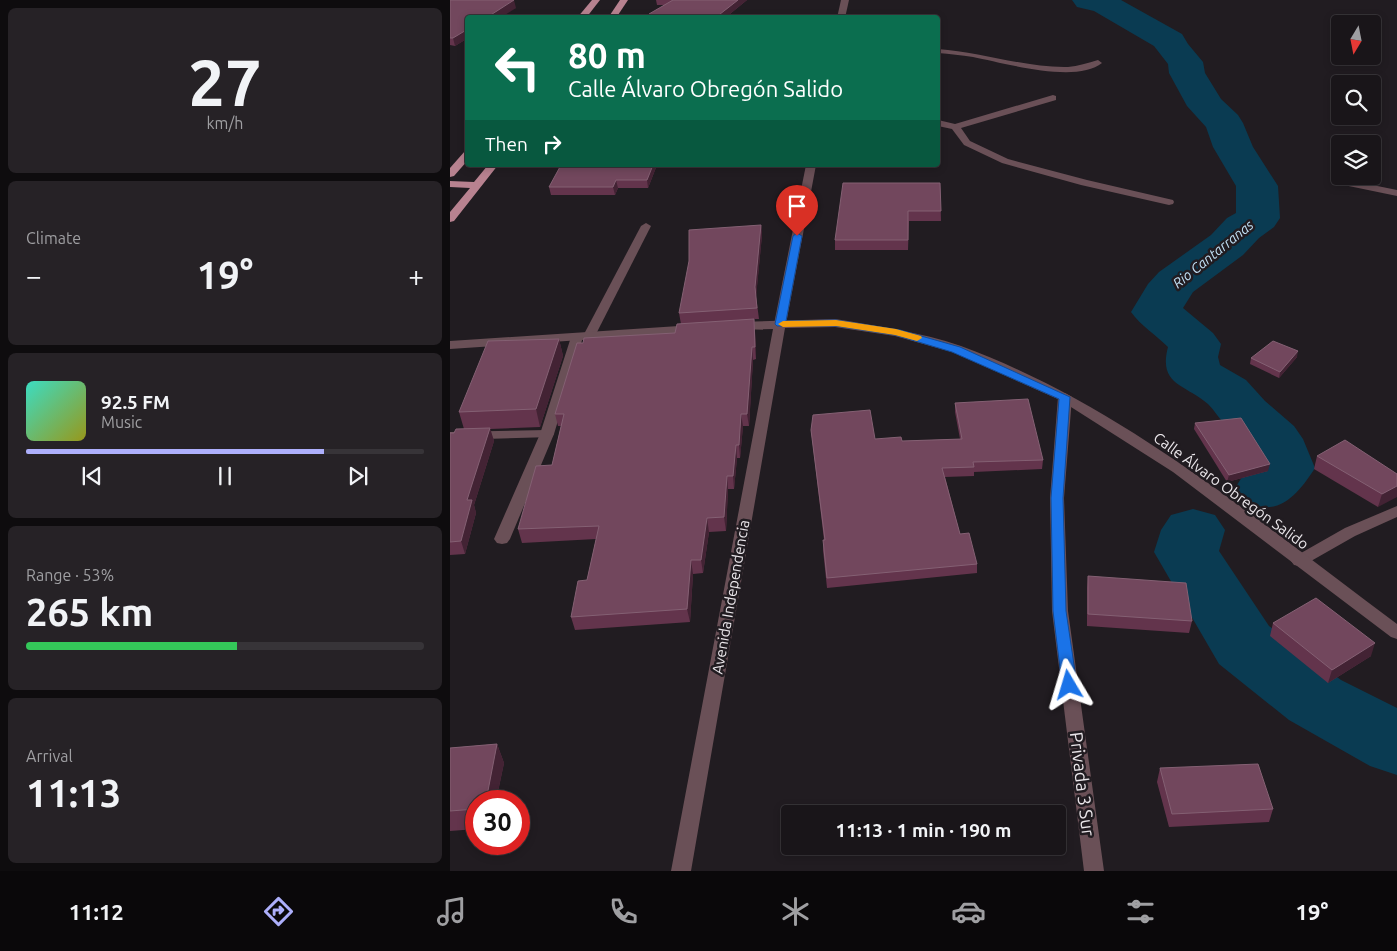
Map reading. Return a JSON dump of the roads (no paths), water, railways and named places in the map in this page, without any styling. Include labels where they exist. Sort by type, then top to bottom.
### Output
[{"type":"main road","points":[[584,15],[596,0]]},
{"type":"main road","points":[[614,15],[624,0]]},
{"type":"main road","points":[[450,174],[465,156]]},
{"type":"main road","points":[[450,219],[491,167]]},
{"type":"main road","points":[[450,184],[477,185]]},
{"type":"street","points":[[842,15],[845,0]]},
{"type":"street","points":[[940,51],[981,56],[1061,70],[1083,68],[1098,63]]},
{"type":"street","points":[[940,123],[955,127],[1053,98]]},
{"type":"street","points":[[955,127],[967,143],[1005,161],[1086,184],[1169,202]]},
{"type":"street","name":"Avenida Independencia","points":[[681,871],[780,324],[811,167]]},
{"type":"street","points":[[1358,185],[1397,193]]},
{"type":"street","points":[[502,539],[547,434],[583,336],[646,226]]},
{"type":"street","name":"Calle Álvaro Obregón Salido","points":[[723,327],[836,323],[896,332],[956,350],[1065,397],[1178,469],[1397,633]]},
{"type":"street","points":[[450,345],[704,329]]},
{"type":"street","name":"Privada 3 Sur","points":[[1065,397],[1057,498],[1060,611],[1094,871]]},
{"type":"street","points":[[450,436],[547,434]]},
{"type":"street","points":[[1299,561],[1350,532],[1397,511]]},
{"type":"waterway","name":"Rio Cantarranas","points":[[1088,0],[1105,4],[1170,41],[1171,47],[1185,62],[1187,73],[1206,106],[1224,123],[1233,147],[1257,186],[1258,218],[1243,228],[1227,245],[1176,282],[1165,294],[1156,312],[1175,325],[1195,344],[1192,357],[1194,372],[1227,392],[1245,413],[1274,439],[1285,468],[1265,488]]},
{"type":"waterway","name":"Rio Cantarranas","points":[[1193,530],[1186,552],[1244,645],[1315,700],[1397,744]]}]
